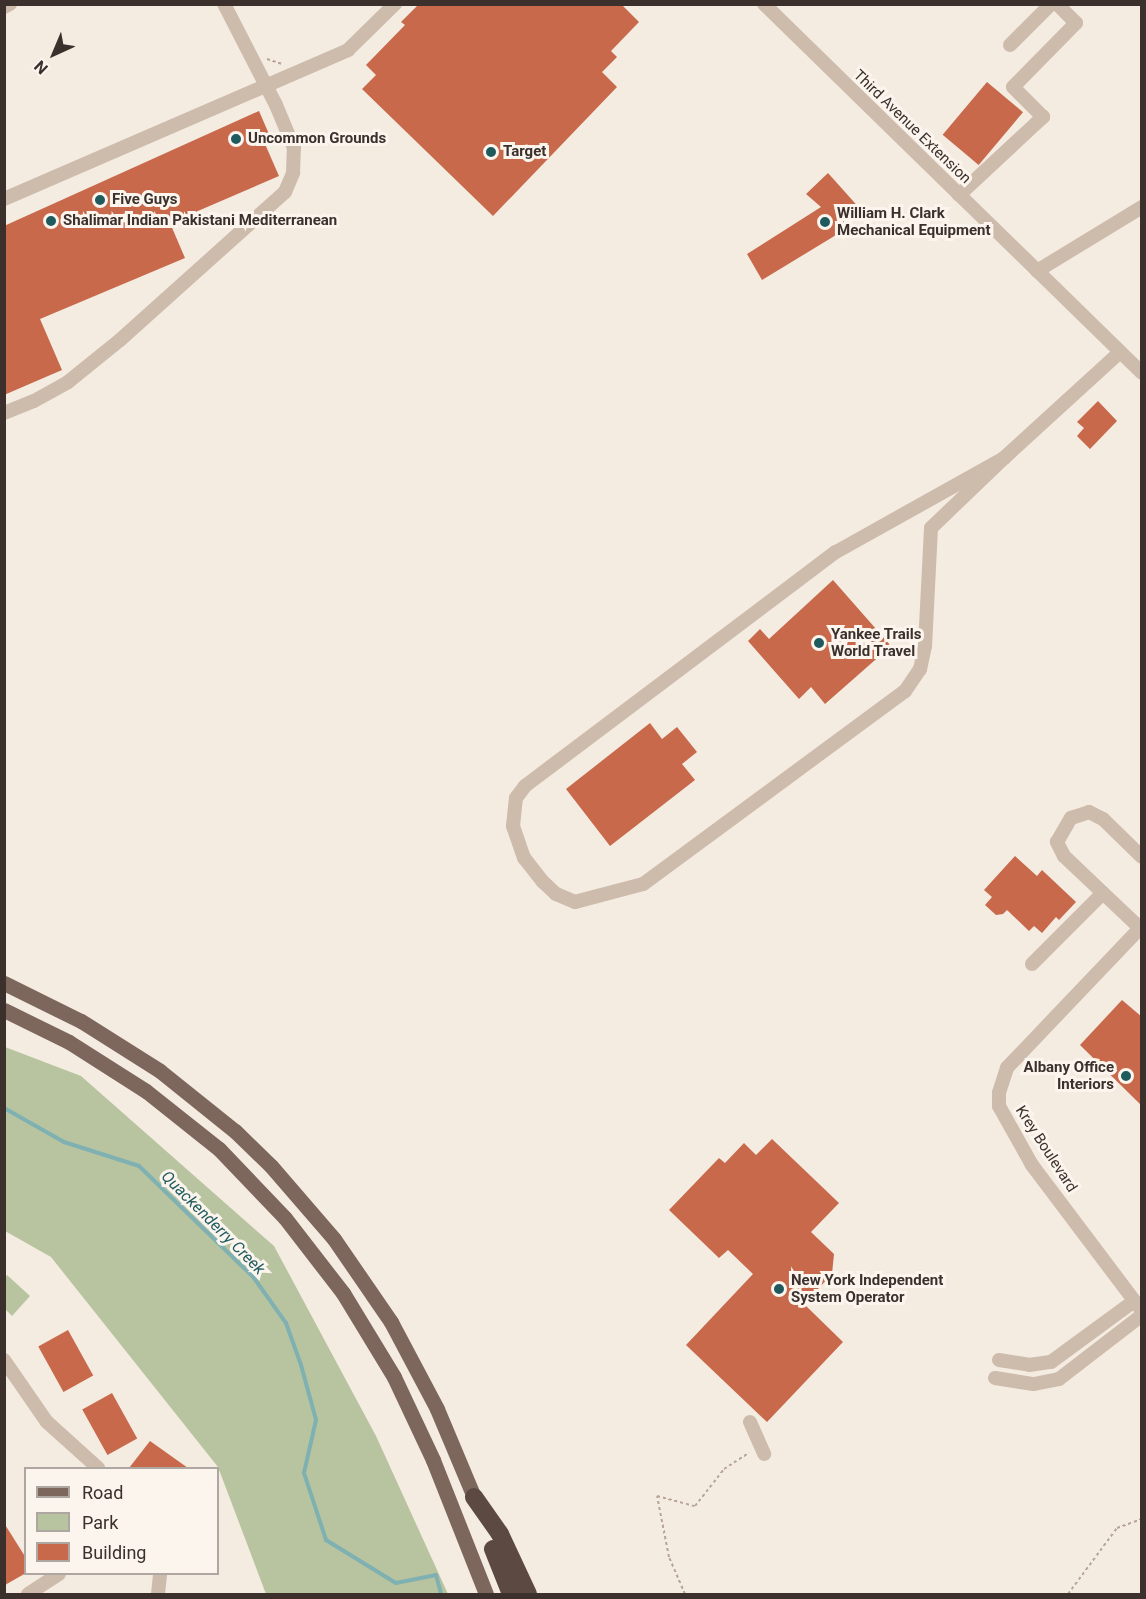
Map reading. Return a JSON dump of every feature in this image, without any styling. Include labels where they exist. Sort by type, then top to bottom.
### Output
[{"type":"highway","points":[[474,1497],[511,1594]]},
{"type":"highway","points":[[474,1497],[500,1534],[528,1594]]},
{"type":"main road","points":[[4,983],[81,1021],[160,1071],[235,1131],[271,1166],[334,1239],[391,1322],[432,1401],[474,1497]]},
{"type":"main road","points":[[4,1010],[69,1042],[146,1091],[219,1149],[285,1218],[343,1293],[394,1377],[434,1461],[486,1594]]},
{"type":"street","points":[[4,7],[10,4]]},
{"type":"street","points":[[4,413],[34,402],[68,382],[120,340],[285,192],[293,173],[294,148],[266,85],[224,4]]},
{"type":"street","points":[[4,199],[348,50],[395,4]]},
{"type":"street","name":"Third Avenue Extension","points":[[764,4],[1142,373]]},
{"type":"street","points":[[1010,45],[1051,4]]},
{"type":"street","points":[[959,195],[1044,117],[1013,87],[1076,23],[1057,4]]},
{"type":"street","points":[[1037,272],[1142,207]]},
{"type":"street","points":[[1004,458],[836,552],[525,786],[516,798],[513,826],[524,858],[543,882],[556,894],[574,902],[643,884],[905,691],[920,669],[925,646],[931,528],[1120,352]]},
{"type":"street","points":[[1141,927],[1064,856],[1057,842],[1064,826],[1071,818],[1089,812],[1102,819],[1142,856]]},
{"type":"street","points":[[1032,964],[1103,893]]},
{"type":"street","name":"Krey Boulevard","points":[[1139,1309],[1032,1165],[1005,1120],[999,1099],[1002,1080],[1007,1068],[1141,927]]},
{"type":"street","points":[[999,1360],[1029,1365],[1051,1362],[1139,1309]]},
{"type":"street","points":[[995,1378],[1034,1384],[1059,1379],[1139,1309]]},
{"type":"street","points":[[4,1360],[47,1422],[97,1467]]},
{"type":"street","points":[[750,1422],[763,1450]]},
{"type":"street","points":[[28,1594],[57,1575]]},
{"type":"street","points":[[158,1594],[160,1575]]},
{"type":"path","points":[[265,58],[279,64],[288,64]]},
{"type":"path","points":[[685,1594],[669,1557],[657,1496],[695,1506],[724,1469],[763,1450]]},
{"type":"path","points":[[1068,1594],[1117,1527],[1142,1519]]},
{"type":"green space","points":[[5,1047],[81,1076],[274,1246],[376,1436],[448,1594],[266,1594],[219,1467],[51,1257],[5,1231]]},
{"type":"green space","points":[[7,1275],[30,1296],[12,1316],[5,1309],[5,1278]]},
{"type":"building","name":"Target","points":[[419,4],[621,4],[639,22],[611,51],[617,57],[602,72],[617,87],[493,216],[362,89],[376,75],[366,65],[405,25],[401,22]]},
{"type":"building","points":[[987,82],[1023,112],[979,165],[943,135]]},
{"type":"building","points":[[259,111],[272,141],[265,144],[279,176],[170,223],[185,258],[40,319],[62,370],[4,395],[4,226]]},
{"type":"building","name":"William H. Clark Mechanical Equipment","points":[[828,173],[862,211],[841,232],[762,280],[747,254],[821,207],[806,194]]},
{"type":"building","points":[[1098,401],[1117,421],[1090,449],[1077,436],[1084,428],[1077,422]]},
{"type":"building","name":"Yankee Trails World Travel","points":[[833,580],[891,646],[825,704],[811,687],[799,699],[748,641],[760,629],[769,639]]},
{"type":"building","points":[[650,723],[662,739],[677,727],[697,752],[682,764],[695,780],[610,846],[566,789]]},
{"type":"building","points":[[1015,856],[1037,876],[1042,870],[1076,902],[1059,920],[1056,917],[1042,933],[1034,926],[1029,931],[1007,910],[1003,914],[996,915],[985,905],[992,897],[984,890]]},
{"type":"building","name":"Albany Office Interiors","points":[[1122,1000],[1142,1017],[1142,1106],[1080,1045]]},
{"type":"building","name":"New York Independent System Operator","points":[[772,1139],[839,1203],[811,1232],[834,1254],[832,1274],[804,1304],[843,1342],[767,1422],[686,1345],[753,1274],[728,1250],[719,1258],[669,1210],[719,1158],[725,1163],[744,1143],[756,1155]]},
{"type":"building","points":[[68,1330],[93,1375],[63,1392],[38,1346]]},
{"type":"building","points":[[112,1393],[137,1438],[107,1455],[82,1409]]},
{"type":"building","points":[[150,1441],[187,1467],[130,1467]]},
{"type":"building","points":[[4,1523],[24,1555],[24,1574],[5,1585]]},
{"type":"waterway","name":"Quackenderry Creek","points":[[4,1108],[64,1142],[139,1166],[254,1278],[286,1323],[301,1365],[316,1420],[304,1473],[326,1540],[396,1583],[436,1575],[441,1594]]},
{"type":"place","name":"Uncommon Grounds","points":[[236,139]]},
{"type":"place","name":"Target","points":[[491,152]]},
{"type":"place","name":"Five Guys","points":[[100,200]]},
{"type":"place","name":"Shalimar Indian Pakistani Mediterranean","points":[[51,221]]},
{"type":"place","name":"William H. Clark Mechanical Equipment","points":[[825,222]]},
{"type":"place","name":"Yankee Trails World Travel","points":[[819,643]]},
{"type":"place","name":"Albany Office Interiors","points":[[1126,1076]]},
{"type":"place","name":"New York Independent System Operator","points":[[779,1289]]}]
